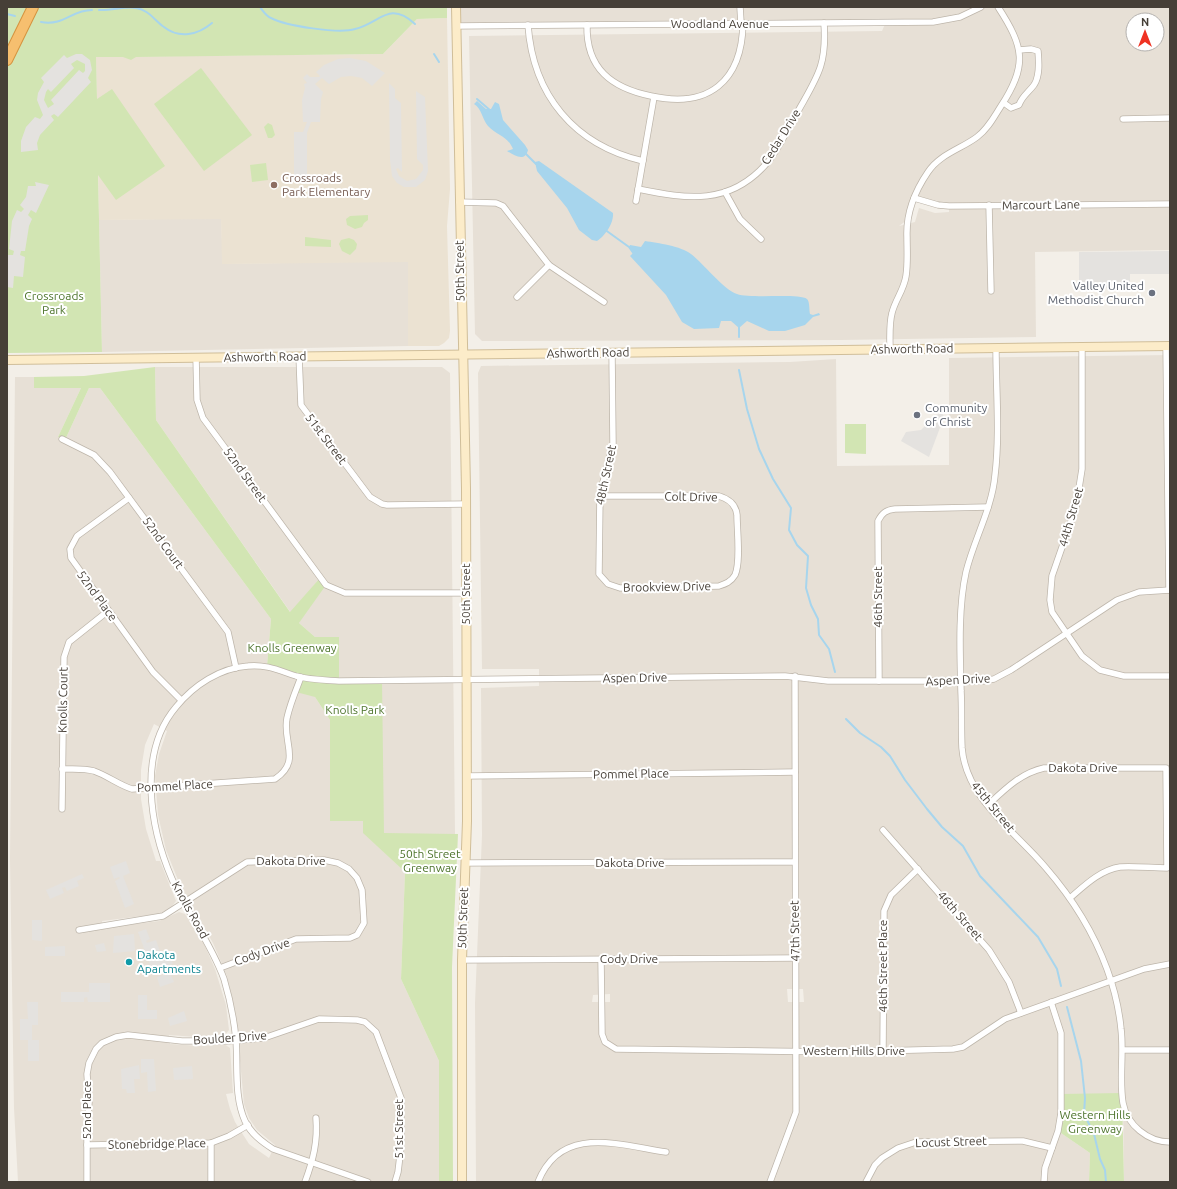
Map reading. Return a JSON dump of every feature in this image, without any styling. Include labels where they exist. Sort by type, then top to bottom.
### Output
[{"type":"highway","points":[[7,60],[33,7]]},
{"type":"main road","name":"50th Street","points":[[456,7],[466,504],[467,776],[466,863],[462,960],[462,1182]]},
{"type":"main road","name":"Ashworth Road","points":[[7,360],[1168,346]]},
{"type":"street","points":[[587,25],[589,48],[594,60],[606,76],[616,85],[628,91],[654,97],[681,100],[695,98],[707,93],[719,86],[729,76],[741,52],[742,23],[740,7]]},
{"type":"street","name":"Woodland Avenue","points":[[456,26],[933,22],[960,17],[981,7]]},
{"type":"street","points":[[890,349],[892,312],[906,276],[907,220],[914,198],[928,171],[936,161],[981,134],[988,126],[1004,102],[1018,76],[1020,62],[1019,50],[1012,29],[998,7]]},
{"type":"street","name":"Cedar Drive","points":[[638,189],[687,198],[706,197],[725,192],[753,177],[767,163],[778,146],[817,78],[825,47],[824,23]]},
{"type":"street","points":[[528,25],[531,53],[539,79],[561,112],[580,131],[610,150],[622,156],[643,161]]},
{"type":"street","points":[[1004,102],[1011,108],[1019,105],[1022,96],[1036,82],[1039,62],[1038,51],[1031,49],[1019,50]]},
{"type":"street","points":[[636,200],[654,97]]},
{"type":"street","points":[[1123,118],[1170,118]]},
{"type":"street","points":[[725,192],[740,219],[761,239]]},
{"type":"street","name":"Marcourt Lane","points":[[914,198],[938,205],[989,206],[1170,204]]},
{"type":"street","points":[[459,202],[496,203],[503,206],[549,265],[604,302]]},
{"type":"street","points":[[989,206],[991,291]]},
{"type":"street","points":[[517,297],[549,265]]},
{"type":"street","points":[[1168,346],[1169,590]]},
{"type":"street","name":"44th Street","points":[[1066,634],[1052,612],[1049,588],[1076,507],[1080,488],[1083,451],[1082,347]]},
{"type":"street","name":"45th Street","points":[[996,348],[996,463],[993,490],[970,557],[965,580],[962,608],[961,681],[963,757],[974,789],[1045,866],[1070,898],[1084,920],[1100,950],[1111,980],[1119,1014],[1123,1050],[1122,1094],[1126,1113],[1138,1130],[1146,1136],[1156,1140],[1170,1142]]},
{"type":"street","name":"48th Street","points":[[599,574],[600,494],[613,444],[612,353]]},
{"type":"street","name":"51st Street","points":[[299,356],[301,405],[374,501],[387,505],[466,504]]},
{"type":"street","name":"52nd Street","points":[[196,357],[197,400],[203,418],[324,582],[330,588],[345,593],[466,593]]},
{"type":"street","name":"52nd Court","points":[[62,439],[94,455],[103,462],[228,632],[236,668]]},
{"type":"street","name":"Colt Drive","points":[[600,494],[607,496],[719,496],[729,500],[737,510],[738,560],[735,575]]},
{"type":"street","name":"52nd Place","points":[[129,498],[78,536],[70,549],[71,558],[74,565],[153,672],[181,700]]},
{"type":"street","name":"46th Street","points":[[879,681],[878,521],[882,514],[888,510],[895,509],[988,507]]},
{"type":"street","name":"Brookview Drive","points":[[599,574],[608,584],[620,588],[719,586],[726,584],[735,575]]},
{"type":"street","name":"Aspen Drive","points":[[152,788],[152,765],[156,742],[166,718],[181,700],[205,681],[236,668],[267,666],[301,676],[339,681],[795,676],[828,681],[961,681],[994,679],[1011,670],[1117,600],[1131,594],[1169,590]]},
{"type":"street","name":"Knolls Court","points":[[62,809],[64,657],[66,647],[74,638],[108,611]]},
{"type":"street","points":[[1066,634],[1082,656],[1100,670],[1124,676],[1170,676]]},
{"type":"street","name":"Pommel Place","points":[[62,769],[78,768],[95,771],[122,786],[132,789],[275,779],[287,768],[290,758],[286,725],[287,717],[301,676]]},
{"type":"street","name":"47th Street","points":[[770,1182],[796,1112],[797,1052],[794,862],[795,676]]},
{"type":"street","name":"Dakota Drive","points":[[988,805],[1014,781],[1034,770],[1044,768],[1166,768],[1167,868],[1112,869],[1092,880],[1070,898]]},
{"type":"street","name":"Pommel Place","points":[[467,776],[795,772]]},
{"type":"street","name":"Knolls Road","points":[[152,788],[153,809],[162,851],[172,879],[220,968],[230,1002],[236,1040],[239,1102],[248,1125],[257,1137],[273,1149],[368,1182]]},
{"type":"street","name":"46th Street","points":[[883,830],[997,961],[1010,982],[1021,1013]]},
{"type":"street","name":"Dakota Drive","points":[[80,930],[163,916],[247,862],[259,860],[324,860],[338,863],[349,869],[357,878],[362,890],[365,918]]},
{"type":"street","name":"Dakota Drive","points":[[466,863],[794,862]]},
{"type":"street","name":"46th Street Place","points":[[883,1051],[884,911],[892,895],[918,869]]},
{"type":"street","name":"Cody Drive","points":[[220,968],[296,939],[350,938],[361,929],[365,918]]},
{"type":"street","name":"Cody Drive","points":[[462,960],[796,958]]},
{"type":"street","name":"Western Hills Drive","points":[[601,959],[602,1034],[605,1042],[616,1049],[747,1049],[797,1052],[954,1049],[963,1047],[1005,1019],[1144,969],[1170,964]]},
{"type":"street","points":[[1044,1182],[1045,1168],[1058,1131],[1061,1113],[1061,1045],[1058,1021],[1051,1002]]},
{"type":"street","name":"Boulder Drive","points":[[102,1043],[116,1036],[205,1042],[264,1038],[319,1019],[357,1020],[365,1022],[376,1032]]},
{"type":"street","name":"51st Street","points":[[376,1032],[401,1098],[401,1147],[398,1172],[395,1182]]},
{"type":"street","name":"52nd Place","points":[[87,1182],[89,1103],[87,1068],[92,1056],[102,1043]]},
{"type":"street","points":[[1123,1050],[1170,1050]]},
{"type":"street","points":[[305,1182],[312,1162],[317,1135],[316,1118]]},
{"type":"street","name":"Stonebridge Place","points":[[87,1144],[211,1143],[229,1136],[248,1125]]},
{"type":"street","name":"Locust Street","points":[[866,1182],[875,1165],[882,1158],[898,1148],[916,1142],[1023,1141],[1052,1148]]},
{"type":"street","points":[[538,1182],[543,1172],[558,1155],[574,1145],[585,1142],[602,1142],[666,1152]]},
{"type":"street","points":[[211,1143],[211,1182]]},
{"type":"shaded area","points":[[456,7],[1170,7],[1170,250],[1035,252],[1036,337],[841,340],[482,341],[475,334],[469,36],[882,31],[886,22],[456,26]],"holes":[[[914,198],[949,206],[949,212],[935,213],[919,208],[915,222],[899,226],[907,220]]]},
{"type":"shaded area","name":"Crossroads Park Elementary","points":[[447,18],[450,189],[447,226],[450,331],[449,338],[439,346],[408,346],[408,262],[222,264],[221,219],[99,220],[96,57],[383,54],[417,19]]},
{"type":"shaded area","points":[[76,54],[82,54],[90,60],[92,70],[88,78],[91,82],[58,117],[54,114],[51,116],[54,120],[40,135],[37,143],[38,150],[21,152],[21,141],[26,127],[35,117],[40,119],[43,115],[37,100],[38,93],[44,82],[41,78],[64,55],[67,58]],"holes":[[[77,60],[85,64],[85,71],[83,73],[79,70],[51,100],[54,104],[48,108],[44,100],[48,89],[51,92],[74,68],[71,64]]]},
{"type":"shaded area","points":[[350,58],[366,61],[385,73],[372,86],[362,78],[351,76],[341,77],[329,84],[322,78],[315,84],[323,92],[321,99],[320,122],[311,122],[307,133],[307,179],[294,179],[294,132],[303,132],[307,122],[303,122],[302,100],[305,88],[304,84],[307,83],[303,78],[307,74],[310,77],[319,77],[320,76],[316,72],[324,65],[338,59]]},
{"type":"shaded area","points":[[389,83],[395,89],[395,98],[401,103],[402,172],[398,168],[396,169],[399,176],[407,181],[416,179],[423,170],[423,165],[417,159],[416,91],[425,97],[428,171],[425,180],[416,187],[404,187],[397,183],[392,176],[390,160]]},
{"type":"shaded area","points":[[35,182],[49,185],[36,213],[31,210],[28,215],[32,219],[29,226],[25,251],[21,251],[20,255],[25,257],[23,277],[14,276],[13,288],[7,287],[8,255],[13,255],[14,251],[9,249],[12,221],[17,210],[21,212],[24,209],[20,205],[26,197],[28,186],[36,186]]},
{"type":"shaded area","points":[[221,218],[223,264],[408,261],[408,346],[102,352],[99,220]]},
{"type":"shaded area","points":[[1170,251],[1170,274],[1130,274],[1130,285],[1121,285],[1116,288],[1079,289],[1079,252]]},
{"type":"shaded area","points":[[1170,355],[1170,1182],[1124,1182],[1123,1104],[1058,1131],[1090,1153],[1089,1182],[476,1182],[475,1003],[482,835],[481,688],[539,686],[539,669],[482,669],[478,373],[481,366],[790,362],[836,359],[837,466],[949,465],[949,358]],"holes":[[[787,989],[803,989],[804,1002],[788,1002]],[[610,994],[610,1002],[592,1002],[593,995]]]},
{"type":"shaded area","points":[[155,367],[442,367],[450,373],[455,834],[384,834],[339,681],[339,637],[315,637],[299,623],[320,578],[291,613],[156,420]]},
{"type":"shaded area","points":[[15,377],[34,377],[34,388],[81,388],[58,437],[65,440],[89,388],[100,388],[271,619],[267,666],[296,676],[315,697],[330,720],[330,820],[363,821],[364,833],[405,872],[401,979],[439,1061],[439,1182],[18,1182],[14,1108],[10,859]],"holes":[[[154,724],[167,731],[159,754],[155,776],[158,815],[166,850],[182,890],[213,943],[227,976],[236,1016],[244,1104],[249,1118],[257,1130],[275,1145],[269,1158],[249,1144],[235,1122],[230,1109],[226,1094],[233,1093],[230,1048],[224,1044],[202,1046],[170,1044],[169,1035],[196,1037],[224,1036],[229,1030],[226,1005],[215,969],[204,944],[185,914],[179,912],[159,921],[111,927],[103,926],[102,921],[158,914],[170,909],[176,901],[160,861],[156,861],[146,829],[141,799],[141,770],[145,745]]]},
{"type":"shaded area","points":[[942,413],[944,417],[929,457],[901,441],[906,432],[921,430],[936,415]]},
{"type":"shaded area","points":[[126,861],[130,873],[123,876],[134,904],[125,908],[115,881],[120,878],[114,879],[110,867]]},
{"type":"shaded area","points":[[82,874],[84,878],[77,881],[79,886],[67,891],[65,887],[62,888],[64,893],[50,899],[46,890]]},
{"type":"shaded area","points":[[32,920],[42,920],[42,941],[32,940]]},
{"type":"shaded area","points":[[146,929],[150,939],[146,941],[147,943],[156,940],[163,960],[171,958],[173,964],[152,970],[138,932]]},
{"type":"shaded area","points":[[134,934],[135,951],[113,953],[114,936]]},
{"type":"shaded area","points":[[104,943],[106,951],[97,952],[95,945]]},
{"type":"shaded area","points":[[65,946],[65,956],[45,956],[45,947]]},
{"type":"shaded area","points":[[170,973],[174,982],[160,987],[157,977]]},
{"type":"shaded area","points":[[89,983],[110,983],[110,1002],[88,1002],[87,997],[84,998],[84,1002],[61,1002],[61,992],[89,992]]},
{"type":"shaded area","points":[[138,995],[147,995],[147,1010],[157,1010],[157,1019],[138,1019]]},
{"type":"shaded area","points":[[27,1002],[38,1002],[38,1025],[32,1025],[32,1040],[39,1040],[39,1061],[28,1061],[28,1040],[20,1040],[20,1019],[28,1019]]},
{"type":"shaded area","points":[[184,1011],[187,1021],[170,1026],[168,1018]]},
{"type":"shaded area","points":[[141,1059],[154,1059],[156,1091],[148,1092],[147,1072],[141,1073]]},
{"type":"shaded area","points":[[139,1065],[140,1079],[134,1079],[135,1093],[127,1093],[126,1089],[122,1089],[121,1069]]},
{"type":"shaded area","points":[[192,1066],[193,1079],[174,1080],[173,1068]]},
{"type":"green space","points":[[7,7],[28,7],[7,50]]},
{"type":"green space","name":"Crossroads Park","points":[[37,7],[447,7],[447,18],[417,19],[383,54],[136,57],[131,60],[123,57],[96,57],[97,99],[112,89],[165,166],[116,200],[98,175],[102,352],[7,353],[7,68]]},
{"type":"green space","points":[[201,68],[252,135],[204,171],[154,104]]},
{"type":"green space","points":[[268,123],[272,125],[275,135],[272,138],[268,138],[264,127]]},
{"type":"green space","points":[[266,163],[268,180],[252,182],[250,165]]},
{"type":"green space","points":[[368,215],[368,220],[362,227],[355,229],[347,225],[346,219],[350,216]]},
{"type":"green space","points":[[305,237],[331,240],[331,247],[305,246]]},
{"type":"green space","points":[[349,238],[354,240],[357,244],[356,249],[350,255],[342,251],[339,244],[341,240]]},
{"type":"green space","points":[[155,367],[156,420],[290,612],[320,578],[326,585],[299,623],[315,637],[339,637],[339,681],[382,680],[384,833],[458,834],[452,967],[453,1182],[439,1182],[439,1061],[401,979],[405,872],[363,833],[363,821],[330,821],[330,720],[315,697],[296,692],[301,677],[267,666],[271,619],[100,388],[89,388],[65,440],[58,437],[81,388],[34,388],[34,377],[84,376]]},
{"type":"green space","points":[[845,424],[866,424],[866,454],[845,453]]},
{"type":"green space","name":"Western Hills Greenway","points":[[1122,1093],[1124,1182],[1089,1182],[1090,1153],[1058,1131],[1061,1094]]},
{"type":"water","points":[[477,101],[486,109],[491,109],[495,102],[499,104],[503,120],[528,150],[525,156],[519,157],[507,151],[513,149],[511,144],[488,126],[479,109],[474,104]]},
{"type":"water","points":[[539,161],[613,213],[612,221],[606,233],[600,239],[597,241],[592,240],[579,230],[567,208],[537,171],[535,162]]},
{"type":"water","points":[[645,241],[669,245],[687,251],[732,292],[753,296],[802,297],[808,300],[810,314],[813,315],[819,313],[820,315],[813,317],[805,325],[785,331],[769,331],[747,321],[739,328],[731,321],[721,321],[719,328],[694,329],[682,322],[666,295],[630,256],[633,253],[629,247],[630,245],[641,247]]},
{"type":"waterway","points":[[260,7],[268,16],[278,21],[325,30],[337,31],[355,29],[391,13],[406,17],[415,24]]},
{"type":"waterway","points":[[99,10],[127,8],[141,9],[170,31],[182,34],[195,33],[212,23]]},
{"type":"waterway","points":[[41,22],[56,22],[79,12],[92,10]]},
{"type":"waterway","points":[[7,14],[15,16]]},
{"type":"waterway","points":[[434,54],[439,62]]},
{"type":"waterway","points":[[477,99],[491,111]]},
{"type":"waterway","points":[[525,153],[536,164]]},
{"type":"waterway","points":[[604,229],[629,247],[634,254]]},
{"type":"waterway","points":[[739,327],[739,337]]},
{"type":"waterway","points":[[739,370],[747,409],[759,449],[773,479],[791,508],[789,530],[797,545],[808,556],[806,588],[811,605],[818,619],[819,635],[829,649],[835,672]]},
{"type":"waterway","points":[[846,719],[860,733],[881,747],[890,756],[905,780],[927,809],[942,827],[963,846],[980,876],[1038,937],[1057,969],[1061,986]]},
{"type":"waterway","points":[[1067,1007],[1081,1061],[1085,1098],[1084,1114],[1094,1134],[1100,1159],[1105,1170],[1106,1182]]},
{"type":"place","name":"Crossroads Park Elementary","points":[[274,185]]},
{"type":"place","name":"Valley United Methodist Church","points":[[1152,293]]},
{"type":"place","name":"Community of Christ","points":[[917,415]]},
{"type":"place","name":"Dakota Apartments","points":[[129,962]]},
{"type":"park label","name":"Knolls Greenway","points":[[292,648]]},
{"type":"park label","name":"Knolls Park","points":[[355,710]]},
{"type":"park label","name":"50th Street Greenway","points":[[430,861]]}]
